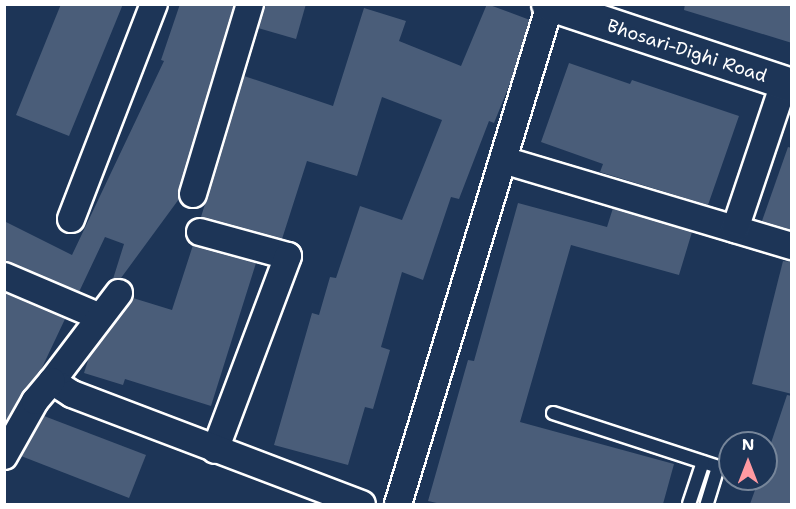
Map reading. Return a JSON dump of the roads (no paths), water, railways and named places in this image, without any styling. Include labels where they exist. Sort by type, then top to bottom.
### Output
[{"type":"street","points":[[71,219],[154,4]]},
{"type":"street","points":[[194,194],[250,4]]},
{"type":"street","points":[[398,504],[549,5]]},
{"type":"street","name":"Bhosari-Dighi Road","points":[[549,5],[788,84]]},
{"type":"street","points":[[735,229],[788,84]]},
{"type":"street","points":[[502,160],[792,246]]},
{"type":"street","points":[[200,231],[288,256],[215,450]]},
{"type":"street","points":[[4,276],[100,316]]},
{"type":"street","points":[[4,456],[35,401],[119,293]]},
{"type":"street","points":[[52,381],[72,394],[362,504]]},
{"type":"lane","points":[[553,412],[718,467],[707,504]]},
{"type":"lane","points":[[689,504],[703,462]]}]
